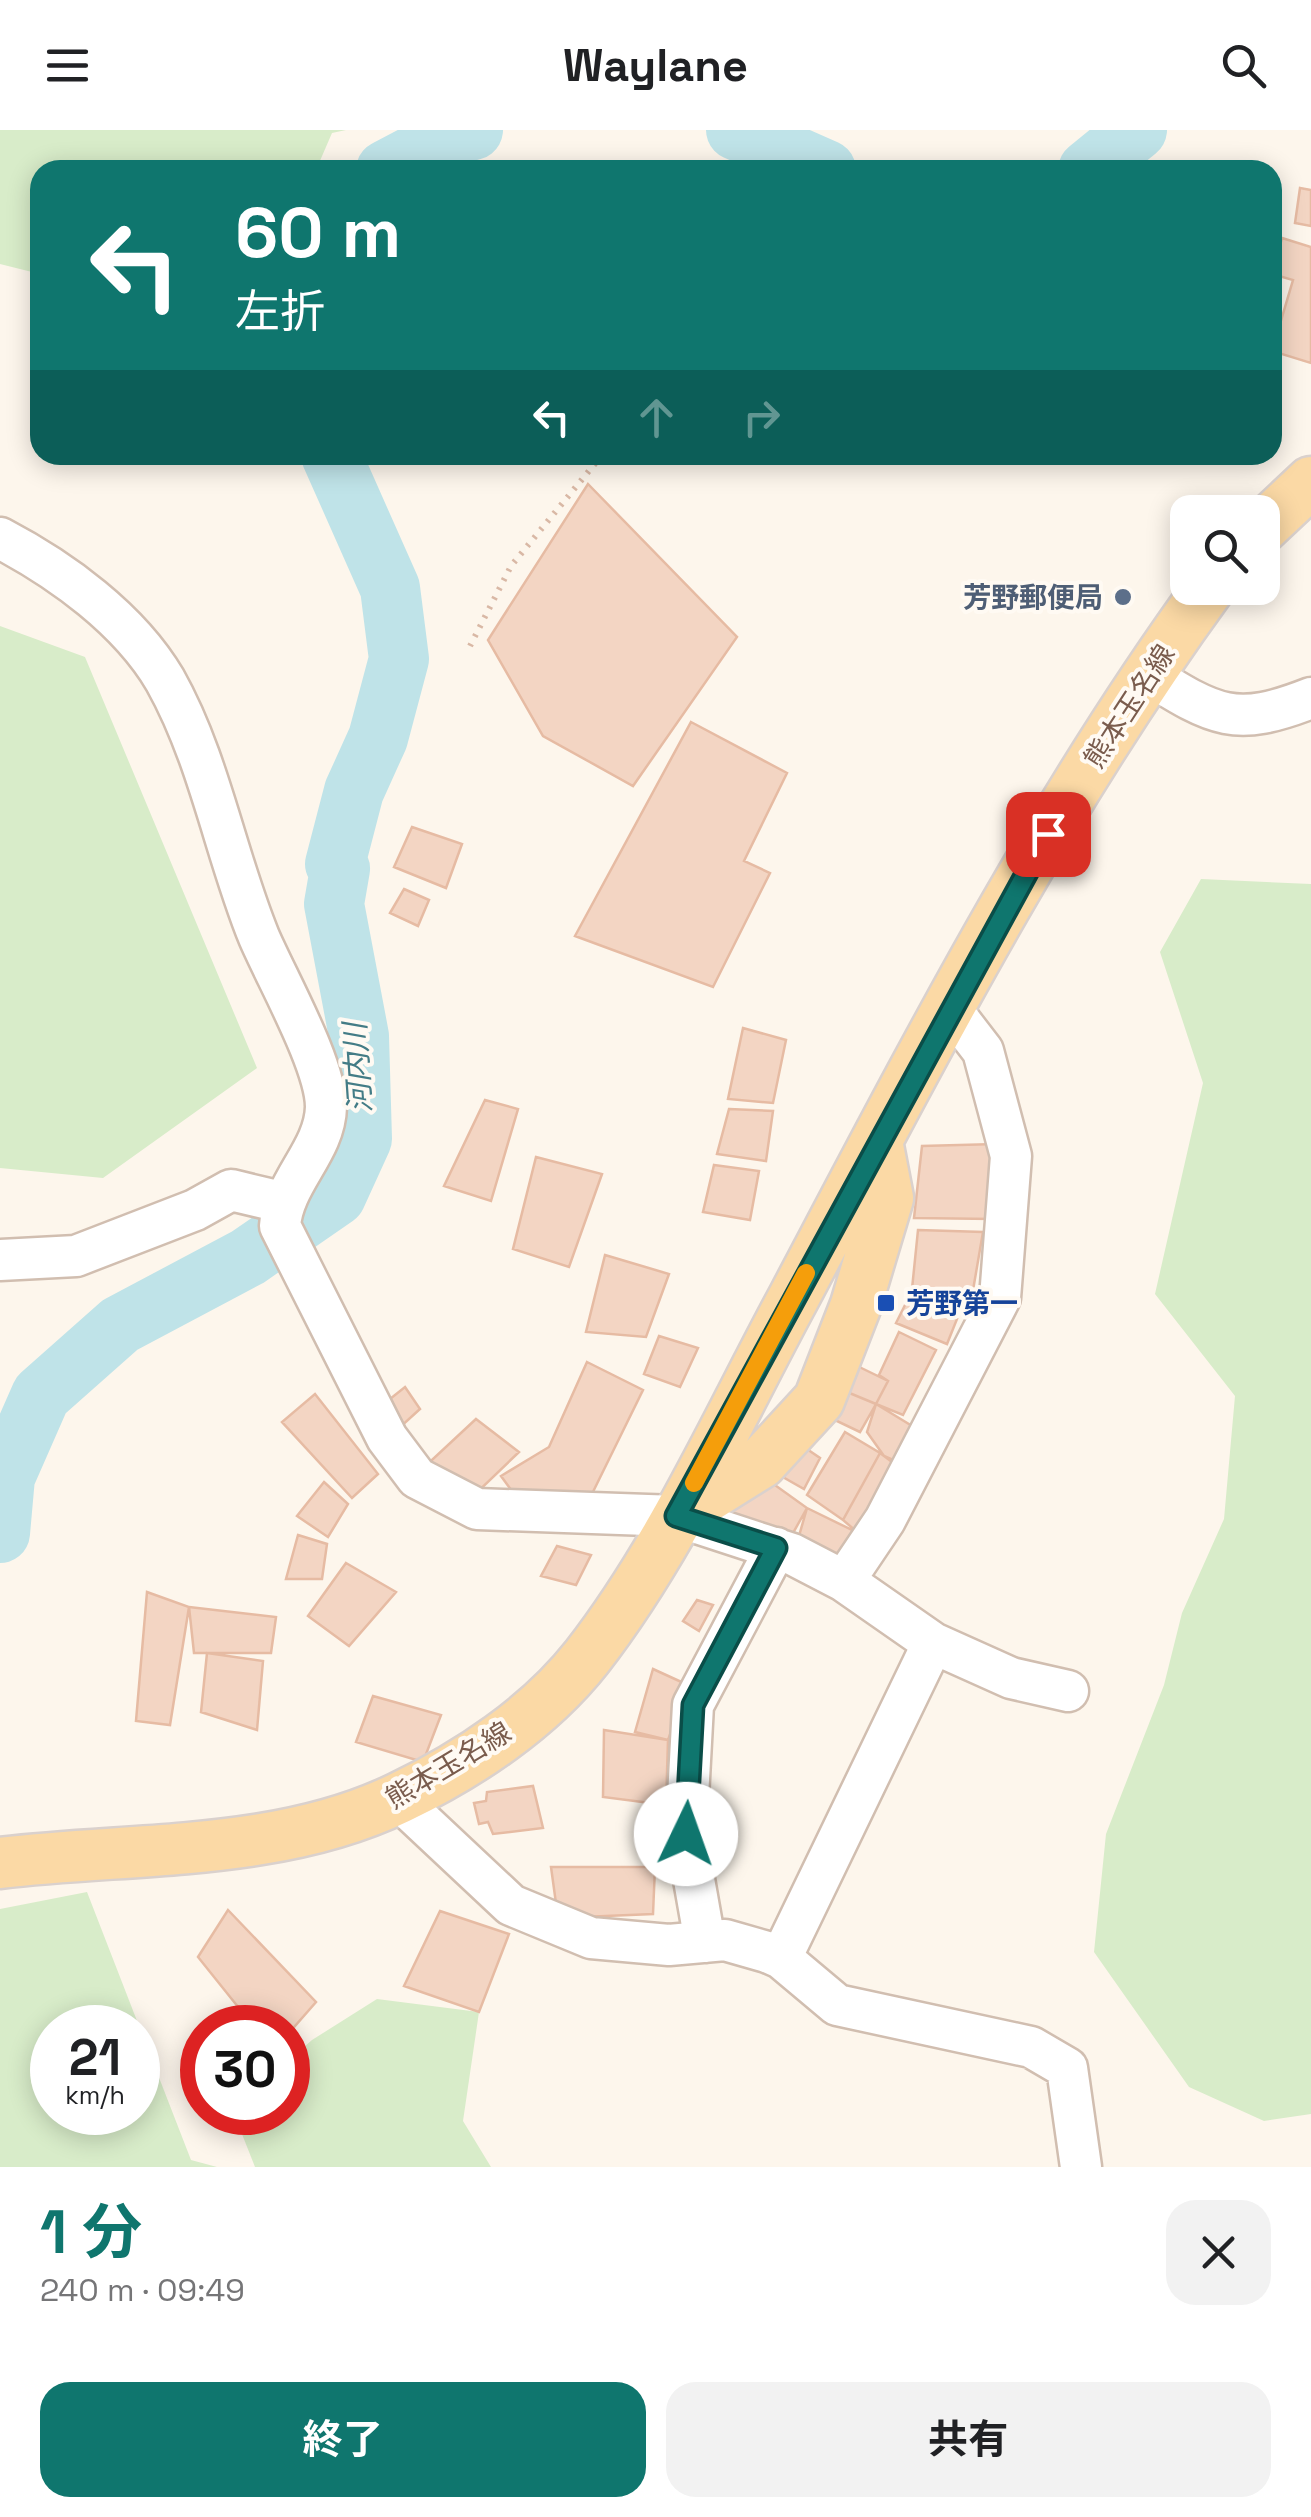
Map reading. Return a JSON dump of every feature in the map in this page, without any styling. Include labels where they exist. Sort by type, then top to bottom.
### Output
[{"type":"main road","points":[[1280,511],[1311,482]]},
{"type":"main road","name":"熊本玉名線","points":[[0,1863],[212,1845],[328,1826],[398,1799],[482,1752],[539,1707],[584,1660],[676,1516],[1029,864],[1148,675],[1197,605]]},
{"type":"main road","name":"熊本玉名線","points":[[676,1516],[760,1463],[818,1400],[856,1305],[888,1198],[878,1141]]},
{"type":"street","points":[[0,538],[46,562],[99,603],[164,679],[201,763],[258,935],[308,1045],[326,1107],[316,1141],[282,1202],[280,1226],[387,1438],[417,1478],[477,1508],[676,1516],[776,1548],[844,1581],[932,1643],[1011,1678],[1068,1691]]},
{"type":"street","points":[[1148,675],[1208,712],[1254,717],[1311,698]]},
{"type":"street","points":[[844,1581],[884,1520],[1000,1298],[1010,1156],[982,1050],[950,1008]]},
{"type":"street","points":[[0,1260],[76,1256],[195,1210],[232,1190],[282,1202]]},
{"type":"street","points":[[705,1942],[686,1834],[693,1705],[776,1548]]},
{"type":"street","points":[[781,1958],[932,1643]]},
{"type":"street","points":[[398,1799],[511,1906],[591,1938],[669,1946],[725,1940],[781,1958],[837,2005],[1031,2046],[1067,2068],[1081,2167]]},
{"type":"path","points":[[470,646],[511,566],[594,465]]},
{"type":"green space","points":[[0,130],[346,130],[332,133],[320,160],[30,160],[30,272],[0,264]]},
{"type":"green space","points":[[0,626],[85,657],[257,1068],[103,1178],[0,1168]]},
{"type":"green space","points":[[1201,879],[1311,884],[1311,2114],[1264,2121],[1189,2087],[1094,1952],[1106,1834],[1164,1685],[1182,1613],[1224,1519],[1235,1396],[1155,1294],[1203,1083],[1160,952]]},
{"type":"green space","points":[[87,1892],[131,2005],[30,2005],[30,2135],[160,2135],[160,2080],[191,2160],[217,2167],[0,2167],[0,1909]]},
{"type":"green space","points":[[377,1999],[479,2012],[463,2121],[491,2167],[255,2167],[242,2135],[310,2135],[312,2040]]},
{"type":"building","points":[[1300,188],[1311,190],[1311,226],[1295,223]]},
{"type":"building","points":[[1282,238],[1311,247],[1311,363],[1282,354],[1282,317],[1293,280],[1282,277]]},
{"type":"building","points":[[588,484],[737,637],[633,786],[543,736],[488,640]]},
{"type":"building","points":[[691,722],[787,773],[744,861],[770,873],[713,987],[575,936]]},
{"type":"building","points":[[412,827],[462,844],[446,888],[394,867]]},
{"type":"building","points":[[404,889],[429,900],[418,926],[390,913]]},
{"type":"building","points":[[743,1028],[786,1040],[773,1103],[728,1099]]},
{"type":"building","points":[[485,1100],[518,1109],[491,1201],[444,1186]]},
{"type":"building","points":[[729,1109],[773,1111],[766,1161],[717,1154]]},
{"type":"building","points":[[996,1144],[993,1219],[914,1218],[922,1146]]},
{"type":"building","points":[[536,1157],[602,1174],[569,1267],[513,1249]]},
{"type":"building","points":[[714,1165],[759,1171],[750,1220],[703,1212]]},
{"type":"building","points":[[918,1230],[983,1232],[972,1296],[912,1289]]},
{"type":"building","points":[[605,1255],[669,1274],[646,1337],[586,1332]]},
{"type":"building","points":[[908,1299],[957,1319],[947,1344],[896,1323]]},
{"type":"building","points":[[899,1332],[936,1350],[903,1415],[876,1404],[888,1381],[879,1375]]},
{"type":"building","points":[[659,1336],[698,1348],[680,1387],[644,1374]]},
{"type":"building","points":[[847,1361],[888,1381],[876,1404],[835,1387]]},
{"type":"building","points":[[587,1362],[643,1390],[588,1502],[517,1498],[501,1476],[549,1447]]},
{"type":"building","points":[[405,1387],[420,1409],[397,1430],[380,1407]]},
{"type":"building","points":[[835,1387],[876,1404],[860,1432],[820,1413]]},
{"type":"building","points":[[315,1394],[378,1474],[352,1498],[282,1422]]},
{"type":"building","points":[[876,1404],[917,1429],[900,1463],[884,1456],[867,1432]]},
{"type":"building","points":[[476,1419],[519,1452],[466,1503],[420,1471]]},
{"type":"building","points":[[845,1432],[880,1453],[843,1520],[807,1495]]},
{"type":"building","points":[[801,1445],[820,1458],[804,1489],[774,1472]]},
{"type":"building","points":[[880,1453],[900,1468],[863,1537],[843,1520]]},
{"type":"building","points":[[761,1475],[807,1508],[788,1542],[723,1509]]},
{"type":"building","points":[[324,1482],[348,1504],[328,1537],[297,1516]]},
{"type":"building","points":[[807,1508],[854,1531],[834,1564],[797,1543]]},
{"type":"building","points":[[298,1535],[327,1544],[322,1579],[286,1579]]},
{"type":"building","points":[[557,1546],[591,1555],[576,1585],[541,1576]]},
{"type":"building","points":[[346,1563],[396,1592],[349,1646],[308,1616]]},
{"type":"building","points":[[147,1592],[189,1607],[170,1725],[136,1721]]},
{"type":"building","points":[[697,1600],[713,1605],[699,1631],[683,1621]]},
{"type":"building","points":[[189,1607],[276,1617],[271,1653],[194,1653]]},
{"type":"building","points":[[207,1653],[263,1661],[257,1730],[201,1712]]},
{"type":"building","points":[[653,1669],[688,1685],[668,1740],[635,1732]]},
{"type":"building","points":[[373,1696],[441,1715],[423,1762],[356,1742]]},
{"type":"building","points":[[604,1730],[668,1740],[666,1805],[603,1797]]},
{"type":"building","points":[[533,1786],[543,1828],[493,1834],[488,1822],[479,1824],[474,1803],[486,1801],[487,1792]]},
{"type":"building","points":[[551,1867],[655,1867],[653,1914],[558,1918]]},
{"type":"building","points":[[228,1910],[316,2002],[310,2009],[310,2005],[237,2005],[198,1957]]},
{"type":"building","points":[[440,1911],[509,1934],[479,2012],[404,1986]]},
{"type":"waterway","name":"河内川","points":[[405,160],[449,137],[473,130]]},
{"type":"waterway","name":"河内川","points":[[736,130],[804,160]]},
{"type":"waterway","name":"河内川","points":[[1100,160],[1137,130]]},
{"type":"waterway","name":"河内川","points":[[0,1533],[5,1477],[41,1395],[120,1325],[248,1257],[336,1196],[362,1139],[359,1036],[334,904],[340,869],[335,864],[354,791],[378,738],[399,659],[390,588],[335,465]]},
{"type":"slow traffic","points":[[694,1483],[806,1273]]},
{"type":"place","name":"芳野郵便局","points":[[1123,597]]},
{"type":"place","name":"芳野第一","points":[[886,1303]]},
{"type":"route","points":[[686,1834],[693,1705],[776,1548],[676,1516],[867,1159],[1048,834]]}]
